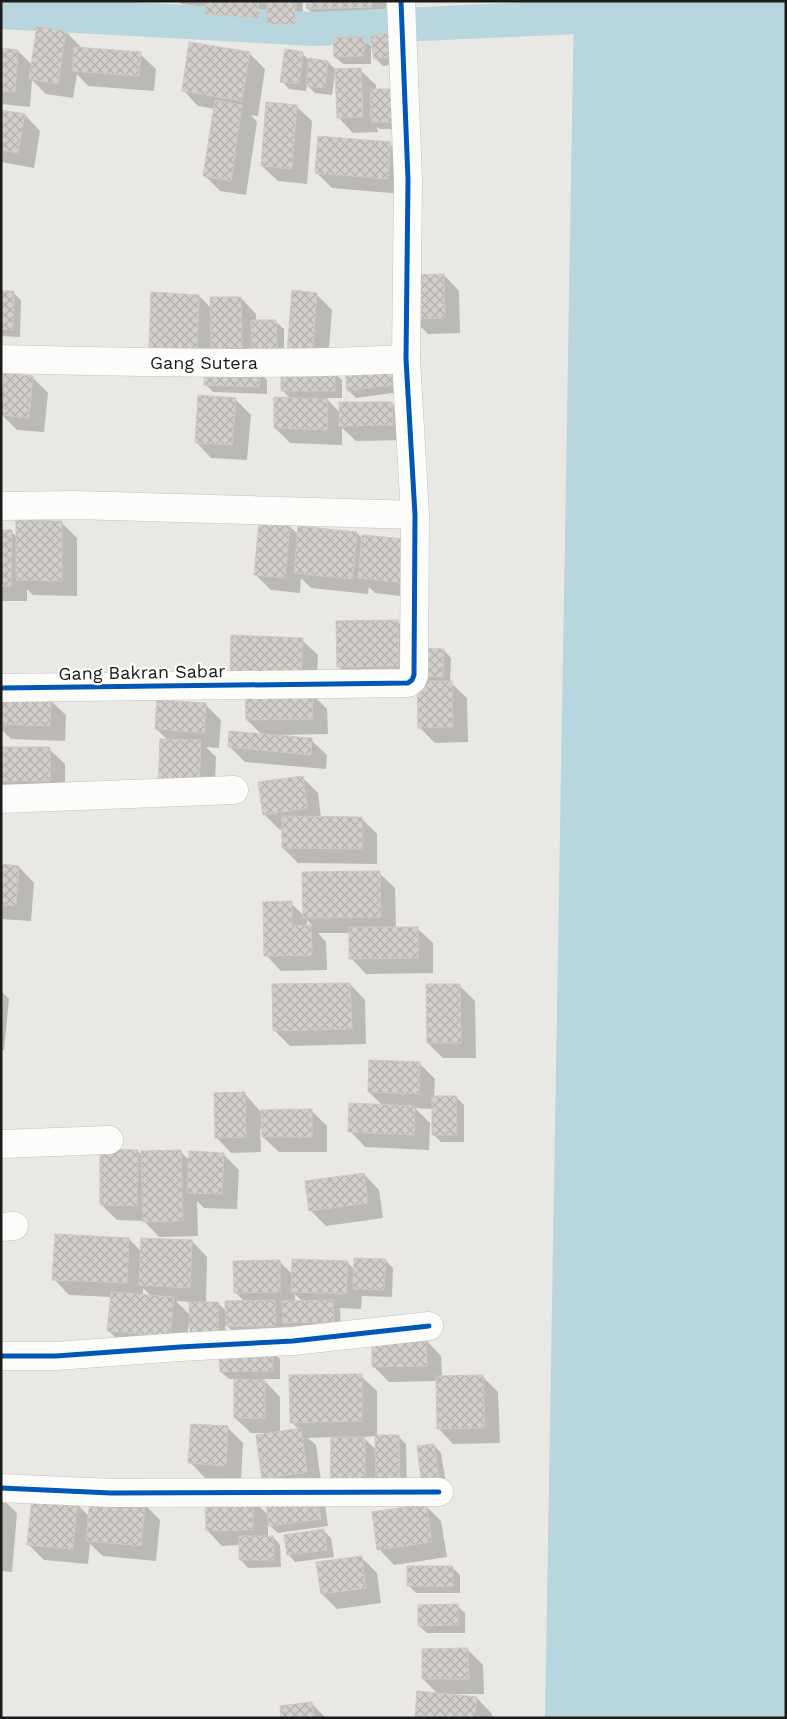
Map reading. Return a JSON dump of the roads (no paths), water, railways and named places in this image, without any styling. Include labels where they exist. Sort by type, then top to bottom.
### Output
[{"type":"street","points":[[1,506],[74,505],[415,515],[406,359],[408,180],[401,1]]},
{"type":"street","name":"Gang Sutera","points":[[1,358],[301,362],[406,359]]},
{"type":"street","name":"Gang Bakran Sabar","points":[[1,688],[408,683],[414,675],[416,627],[415,515]]},
{"type":"street","points":[[1,799],[234,790]]},
{"type":"street","points":[[1,1144],[109,1140]]},
{"type":"street","points":[[1,1356],[56,1356],[293,1341],[429,1326]]},
{"type":"street","points":[[1,1488],[112,1493],[439,1492]]},
{"type":"water","points":[[574,1],[786,1],[786,1718],[545,1718]]},
{"type":"waterway","points":[[1,12],[314,29],[620,15]]}]
